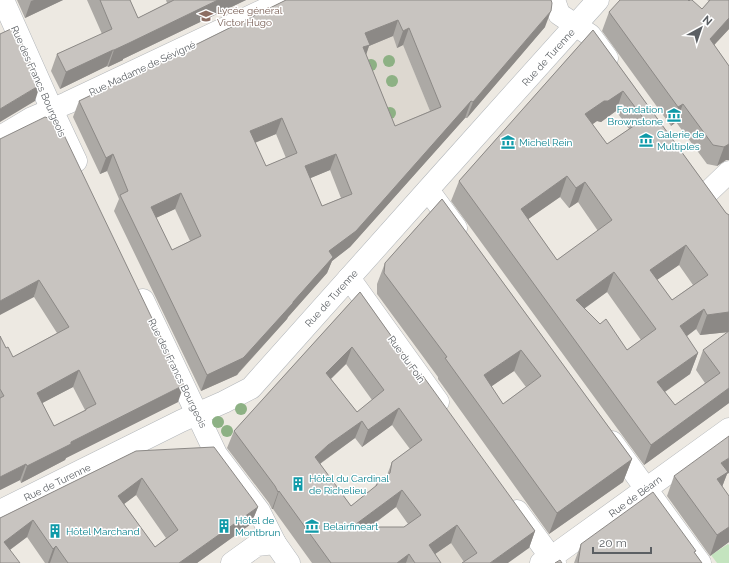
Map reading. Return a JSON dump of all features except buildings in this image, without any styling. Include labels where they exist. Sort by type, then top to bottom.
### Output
[{"type":"street","name":"Rue des Francs Bourgeois","points":[[3,0],[52,110],[84,177]]},
{"type":"street","name":"Rue Madame de Sévigné","points":[[0,137],[32,118],[100,88],[285,0]]},
{"type":"street","points":[[554,0],[559,14],[590,35],[618,73]]},
{"type":"street","name":"Rue de Turenne","points":[[0,511],[251,388],[598,0]]},
{"type":"street","points":[[718,211],[701,186],[729,172]]},
{"type":"street","points":[[428,190],[468,245]]},
{"type":"street","name":"Rue du Foin","points":[[349,278],[448,416]]},
{"type":"street","name":"Rue des Francs Bourgeois","points":[[135,284],[198,413],[216,454],[259,511],[275,544],[289,563]]},
{"type":"street","points":[[599,424],[700,563]]},
{"type":"street","name":"Rue de Béarn","points":[[548,561],[729,429]]},
{"type":"street","points":[[504,492],[548,561]]},
{"type":"street","points":[[232,563],[257,545],[275,544]]},
{"type":"shaded area","points":[[385,0],[435,123],[389,142],[357,64]]},
{"type":"shaded area","points":[[453,516],[487,563],[418,563]]},
{"type":"green space","points":[[728,544],[729,563],[717,563],[711,555]]},
{"type":"place","name":"Lycée général Victor Hugo","points":[[206,16]]},
{"type":"place","name":"Fondation Brownstone","points":[[674,115]]},
{"type":"place","name":"Galerie de Multiples","points":[[646,140]]},
{"type":"place","name":"Michel Rein","points":[[508,142]]},
{"type":"place","name":"Hôtel du Cardinal de Richelieu","points":[[298,484]]},
{"type":"place","name":"Hôtel de Montbrun","points":[[224,526]]},
{"type":"place","name":"Belairfineart","points":[[312,526]]},
{"type":"place","name":"Hôtel Marchand","points":[[55,531]]}]
